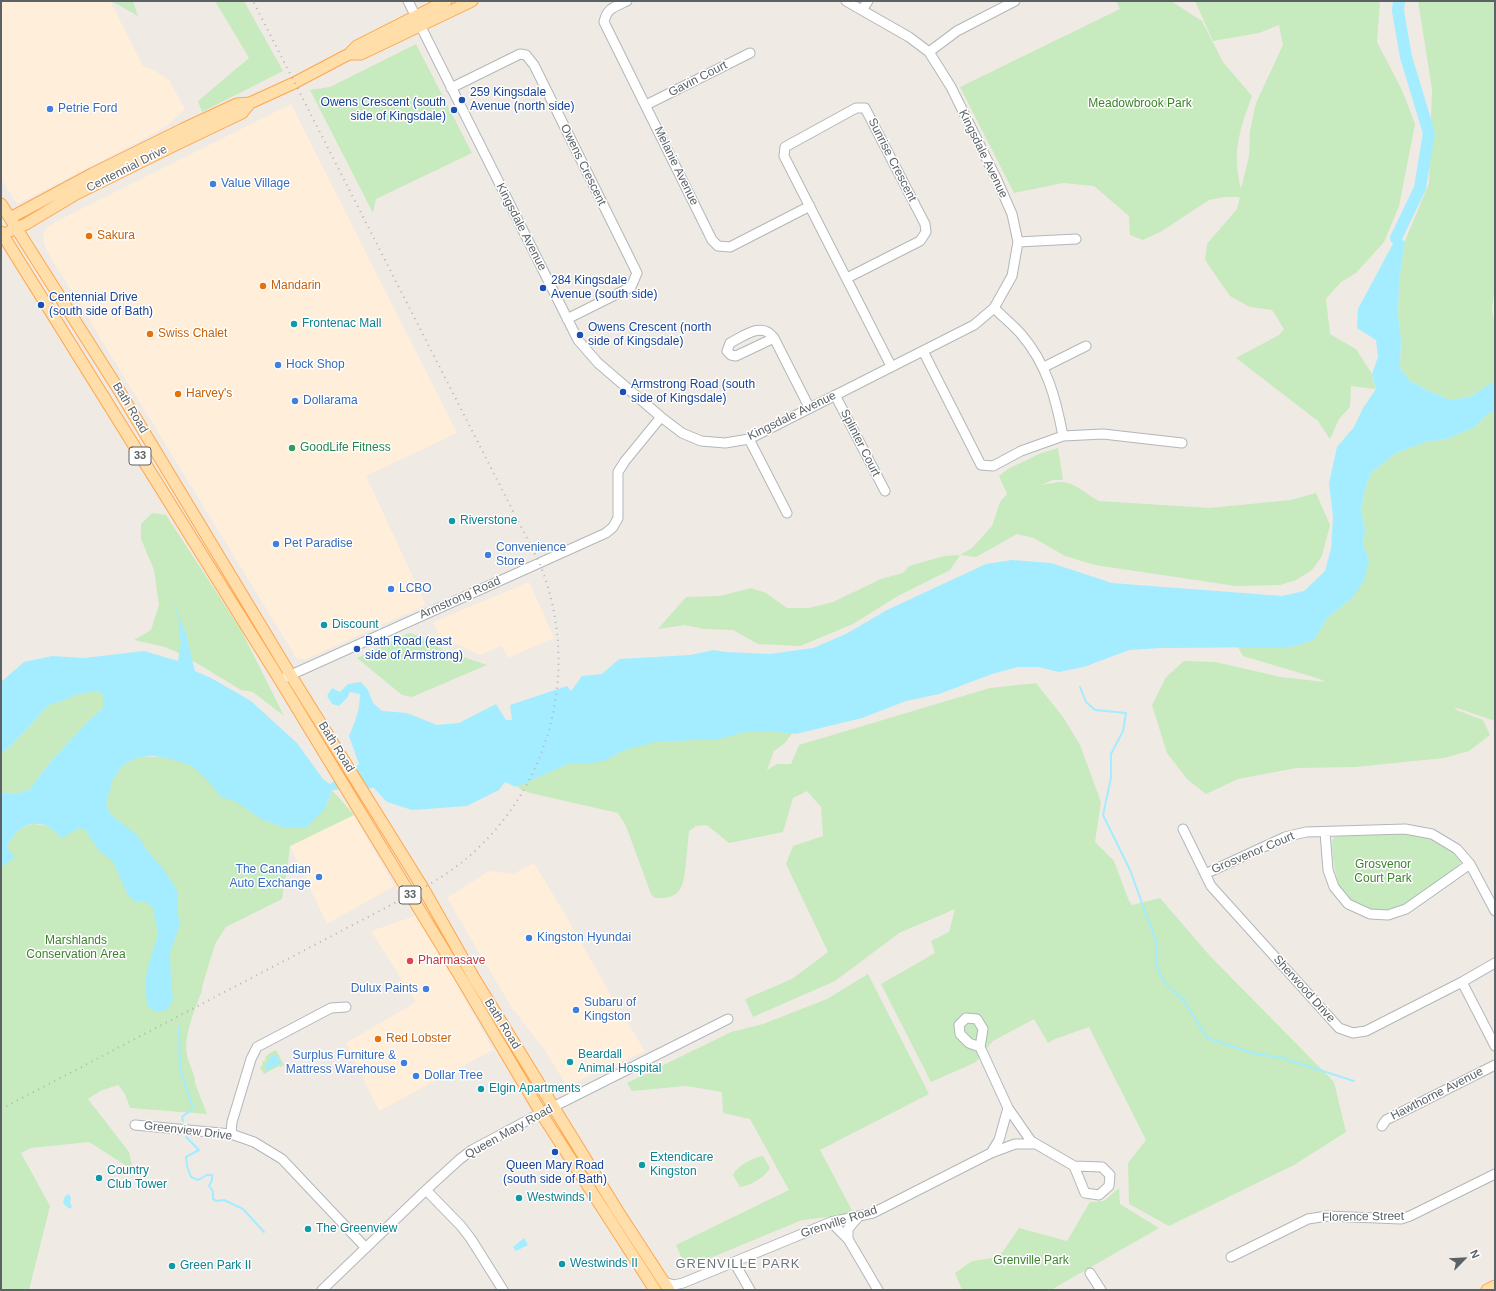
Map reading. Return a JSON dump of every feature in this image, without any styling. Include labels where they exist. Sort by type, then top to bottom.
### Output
[{"type":"main road","name":"Centennial Drive","points":[[10,218],[92,174],[183,129],[237,104],[250,103],[294,83],[349,54],[361,54],[418,21],[446,1]]},
{"type":"main road","name":"Centennial Drive","points":[[418,21],[472,1]]},
{"type":"main road","name":"Centennial Drive","points":[[1,233],[16,228],[76,194],[175,144],[242,113],[250,103]]},
{"type":"main road","name":"Bath Road","points":[[1,204],[117,387],[290,674],[423,888],[469,980],[540,1113],[655,1290]]},
{"type":"main road","name":"Bath Road","points":[[1,233],[280,680],[332,768],[553,1107],[667,1286]]},
{"type":"main road","points":[[1486,1290],[1495,1286]]},
{"type":"street","name":"Kingsdale Avenue","points":[[408,1],[578,340],[598,363],[682,433],[702,441],[725,443],[749,438],[974,325],[994,308],[1012,276],[1018,242],[1012,214],[951,87],[929,52],[909,36],[846,1]]},
{"type":"street","name":"Melanie Avenue","points":[[627,1],[609,10],[604,22],[712,240],[718,246],[730,247],[810,206]]},
{"type":"street","points":[[862,10],[868,1]]},
{"type":"street","points":[[929,52],[957,31],[1015,1]]},
{"type":"street","name":"Gavin Court","points":[[646,105],[750,53]]},
{"type":"street","name":"Owens Crescent","points":[[451,88],[520,54],[526,55],[534,65],[637,273],[631,287],[567,319]]},
{"type":"street","name":"Sunrise Crescent","points":[[847,278],[920,241],[926,232],[925,224],[865,108],[856,108],[785,146],[784,156],[891,366]]},
{"type":"street","points":[[1018,242],[1076,239]]},
{"type":"street","points":[[994,308],[1022,334],[1044,367],[1056,403],[1063,436]]},
{"type":"street","points":[[774,338],[809,407]]},
{"type":"street","points":[[1044,367],[1086,346]]},
{"type":"street","points":[[923,351],[981,465],[993,466],[1021,451],[1063,436],[1103,434],[1182,442]]},
{"type":"street","name":"Splinter Court","points":[[835,395],[885,491]]},
{"type":"street","name":"Armstrong Road","points":[[280,680],[290,674],[606,532],[613,527],[618,518],[618,472],[625,461],[661,417]]},
{"type":"street","points":[[749,438],[787,514]]},
{"type":"street","name":"Sherwood Drive","points":[[1183,829],[1211,886],[1338,1028],[1353,1033],[1366,1032],[1495,963]]},
{"type":"street","name":"Grosvenor Court","points":[[1205,874],[1285,837],[1306,832],[1405,829],[1432,834],[1457,849],[1470,864],[1495,911]]},
{"type":"street","points":[[1324,832],[1328,870],[1334,887],[1348,904],[1370,914],[1388,915],[1406,909],[1470,864]]},
{"type":"street","points":[[1462,982],[1495,1046]]},
{"type":"street","points":[[231,1134],[232,1122],[251,1059],[257,1047],[331,1008],[346,1007]]},
{"type":"street","name":"Queen Mary Road","points":[[322,1290],[426,1190],[472,1150],[540,1113],[728,1020]]},
{"type":"street","points":[[980,1047],[1008,1108],[1031,1141],[1074,1166]]},
{"type":"street","name":"Hawthorne Avenue","points":[[1382,1126],[1386,1120],[1495,1065]]},
{"type":"street","points":[[991,1153],[999,1140],[1008,1108]]},
{"type":"street","name":"Greenview Drive","points":[[135,1125],[231,1134],[254,1142],[282,1159],[366,1248]]},
{"type":"street","name":"Grenville Road","points":[[667,1286],[674,1285],[681,1287],[734,1262],[831,1222],[873,1213],[991,1153],[1015,1144],[1036,1144]]},
{"type":"street","name":"Florence Street","points":[[1231,1257],[1308,1219],[1327,1216],[1401,1219],[1495,1174]]},
{"type":"street","points":[[426,1190],[471,1239],[503,1290]]},
{"type":"street","points":[[848,1239],[848,1229],[859,1216]]},
{"type":"street","points":[[831,1222],[848,1239],[878,1290]]},
{"type":"street","points":[[734,1262],[750,1290]]},
{"type":"street","points":[[1090,1273],[1101,1290]]},
{"type":"shaded area","points":[[1,1],[110,1],[143,66],[150,68],[169,80],[185,109],[168,125],[142,140],[17,204],[1,179]]},
{"type":"shaded area","points":[[291,104],[457,433],[366,476],[426,605],[306,659],[297,659],[47,251],[43,233],[48,227],[57,221]]},
{"type":"shaded area","points":[[529,582],[554,638],[508,658],[502,646],[480,655],[439,636],[433,622]]},
{"type":"shaded area","points":[[354,815],[394,886],[327,924],[290,846]]},
{"type":"shaded area","points":[[534,863],[617,1006],[645,1051],[567,1086],[544,1049],[512,1008],[447,898],[489,871],[513,874]]},
{"type":"shaded area","points":[[418,915],[493,1050],[379,1111],[346,1043],[416,1002],[371,931]]},
{"type":"green space","points":[[111,1],[133,1],[138,16]]},
{"type":"green space","points":[[215,1],[244,1],[283,71],[202,112],[198,101],[249,58]]},
{"type":"green space","name":"Meadowbrook Park","points":[[1116,1],[1171,1],[1202,21],[1223,62],[1252,96],[1240,131],[1238,142],[1237,164],[1241,189],[1249,156],[1250,131],[1256,103],[1283,45],[1279,25],[1259,33],[1213,41],[1195,1],[1380,1],[1377,42],[1402,90],[1415,124],[1399,206],[1384,242],[1356,273],[1341,282],[1326,299],[1330,334],[1356,349],[1372,374],[1376,391],[1375,389],[1351,386],[1350,407],[1339,419],[1330,439],[1318,421],[1236,358],[1279,335],[1284,329],[1272,310],[1250,307],[1230,296],[1205,260],[1207,244],[1237,209],[1240,197],[1224,197],[1209,200],[1162,231],[1143,240],[1130,235],[1129,216],[1094,186],[1063,183],[1014,193],[960,87],[1120,9]]},
{"type":"green space","points":[[1418,1],[1495,1],[1495,284],[1492,310],[1495,325],[1495,378],[1493,382],[1470,397],[1450,400],[1410,381],[1400,368],[1401,338],[1398,315],[1399,282],[1405,241],[1429,183],[1432,89]]},
{"type":"green space","points":[[416,44],[472,153],[376,199],[373,213],[310,90],[330,87]]},
{"type":"green space","points":[[1495,410],[1495,721],[1457,708],[1454,709],[1483,720],[1490,735],[1469,751],[1444,758],[1355,767],[1296,768],[1238,779],[1206,794],[1187,779],[1167,753],[1152,705],[1166,677],[1184,661],[1215,662],[1281,677],[1325,682],[1320,679],[1243,656],[1238,647],[1290,647],[1314,640],[1327,618],[1352,598],[1369,560],[1363,544],[1365,528],[1361,511],[1365,489],[1371,473],[1396,453],[1426,442],[1446,439],[1475,427],[1486,415]]},
{"type":"green space","points":[[1058,448],[1063,480],[1053,480],[1041,485],[1060,482],[1068,483],[1099,501],[1209,508],[1291,500],[1316,493],[1330,525],[1322,556],[1312,570],[1296,580],[1280,585],[1236,586],[1095,565],[1065,556],[1034,538],[1017,534],[976,557],[960,555],[972,548],[992,526],[1000,502],[1007,494],[999,476],[1008,469],[1041,453]]},
{"type":"green space","points":[[152,513],[166,515],[241,630],[284,716],[253,692],[241,690],[185,656],[165,647],[134,640],[151,630],[159,605],[154,570],[141,539],[141,524]]},
{"type":"green space","points":[[960,555],[950,570],[898,596],[853,624],[800,646],[758,644],[733,630],[704,629],[685,625],[658,629],[686,597],[720,596],[751,588],[766,593],[787,608],[809,608],[833,602],[881,579],[903,573],[909,566],[944,556]]},
{"type":"green space","points":[[409,633],[422,637],[443,650],[487,665],[412,697],[402,695],[357,658]]},
{"type":"green space","points":[[1036,683],[1063,717],[1080,745],[1101,802],[1095,842],[1114,861],[1129,901],[1132,905],[1160,898],[1210,956],[1334,1082],[1346,1132],[1294,1165],[1169,1226],[1129,1204],[1128,1163],[1146,1140],[1089,1027],[1048,1043],[1034,1019],[993,1041],[976,1062],[931,1082],[881,984],[935,953],[931,941],[949,932],[955,909],[899,933],[835,981],[753,1017],[745,999],[792,979],[828,952],[786,864],[793,846],[823,836],[821,807],[807,791],[793,798],[783,832],[729,843],[707,825],[696,826],[689,831],[684,878],[680,889],[676,894],[671,896],[655,898],[651,894],[626,826],[618,813],[530,793],[520,789],[510,774],[557,750],[801,721],[785,743],[774,751],[767,770],[777,764],[791,764],[799,745],[990,688]]},
{"type":"green space","points":[[97,691],[103,695],[103,708],[89,720],[52,760],[29,790],[14,794],[1,792],[1,753],[10,747],[49,705],[77,694]]},
{"type":"green space","name":"Marshlands Conservation Area","points":[[173,749],[325,809],[332,790],[354,815],[290,846],[282,899],[226,927],[215,944],[202,991],[190,1023],[186,1048],[195,1083],[207,1114],[130,1108],[125,1094],[118,1085],[100,1091],[88,1099],[129,1152],[133,1170],[89,1142],[31,1148],[21,1153],[50,1206],[29,1290],[1,1290],[1,862],[12,836],[23,827],[33,824],[48,826],[106,804],[112,779],[123,765],[139,757],[159,757]]},
{"type":"green space","name":"Grosvenor Court Park","points":[[1410,833],[1424,836],[1448,846],[1455,851],[1461,862],[1457,868],[1424,892],[1399,906],[1386,910],[1373,910],[1353,902],[1339,885],[1334,864],[1332,848],[1333,838],[1338,836]]},
{"type":"green space","points":[[868,974],[929,1094],[820,1150],[854,1214],[802,1220],[686,1268],[676,1245],[789,1190],[750,1119],[723,1113],[722,1092],[686,1086],[632,1091],[627,1083],[731,1032],[763,1024],[827,999]]},
{"type":"green space","points":[[276,1050],[284,1065],[264,1074],[260,1067],[263,1065],[262,1062],[266,1060],[265,1057],[268,1054]]},
{"type":"green space","points":[[763,1156],[770,1168],[768,1171],[757,1180],[740,1187],[733,1175],[735,1172],[746,1162]]},
{"type":"green space","name":"Grenville Park","points":[[1119,1188],[1120,1204],[1159,1228],[1051,1290],[962,1290],[955,1273],[972,1261],[999,1257],[1019,1228],[1067,1241],[1090,1202],[1104,1201]]},
{"type":"water","points":[[1396,238],[1405,241],[1399,282],[1398,315],[1401,338],[1400,368],[1410,381],[1450,400],[1470,397],[1493,382],[1495,378],[1495,410],[1486,415],[1475,427],[1446,439],[1426,442],[1396,453],[1371,473],[1365,489],[1361,511],[1365,528],[1363,544],[1369,560],[1364,581],[1352,598],[1327,618],[1314,640],[1290,647],[1161,648],[1129,650],[1084,667],[1059,672],[1038,667],[1018,667],[992,674],[939,694],[906,701],[862,718],[796,734],[767,731],[745,732],[719,739],[655,742],[625,750],[602,762],[568,764],[516,787],[505,782],[499,790],[467,806],[412,810],[387,802],[374,788],[332,790],[325,809],[307,827],[285,828],[261,819],[237,802],[221,797],[208,781],[192,766],[172,759],[154,756],[139,757],[123,765],[113,779],[106,804],[110,814],[137,835],[147,850],[165,871],[178,892],[177,909],[180,924],[170,953],[173,999],[167,1010],[155,1012],[147,1005],[145,983],[148,967],[158,934],[153,908],[146,902],[134,901],[127,893],[113,862],[99,850],[85,830],[79,828],[62,838],[47,826],[40,824],[28,825],[18,831],[7,847],[15,858],[2,866],[1,865],[1,792],[14,794],[29,790],[52,760],[89,720],[103,708],[103,695],[97,691],[78,694],[49,705],[10,747],[1,753],[1,682],[24,662],[52,656],[84,658],[144,651],[178,661],[181,642],[179,636],[179,620],[172,597],[186,634],[195,671],[211,678],[251,701],[297,743],[323,779],[330,784],[359,764],[349,736],[358,711],[360,694],[350,692],[347,698],[339,706],[332,704],[327,696],[332,688],[340,692],[348,684],[361,682],[368,690],[373,703],[382,711],[407,713],[437,725],[459,723],[496,704],[506,720],[512,720],[510,705],[567,686],[571,691],[582,676],[602,674],[619,659],[690,655],[714,650],[725,652],[770,654],[813,648],[846,634],[887,610],[986,564],[1012,560],[1051,563],[1112,583],[1282,596],[1304,591],[1325,571],[1331,549],[1333,517],[1329,483],[1337,447],[1354,427],[1363,408],[1376,389],[1372,374],[1378,357],[1376,340],[1357,328],[1358,309]]},
{"type":"water","points":[[276,1054],[281,1063],[267,1070],[265,1066],[271,1057]]},
{"type":"water","points":[[69,1194],[72,1207],[69,1209],[63,1203],[65,1196]]},
{"type":"water","points":[[524,1238],[528,1245],[516,1251],[513,1247]]},
{"type":"waterway","points":[[1396,238],[1420,188],[1429,133],[1406,57],[1398,11],[1399,1]]},
{"type":"waterway","points":[[1080,687],[1086,702],[1095,710],[1126,713],[1123,731],[1111,754],[1111,778],[1103,815],[1130,870],[1157,944],[1156,965],[1164,982],[1185,1002],[1207,1038],[1256,1054],[1279,1057],[1354,1081]]},
{"type":"waterway","points":[[179,1027],[180,1069],[192,1105],[192,1109],[182,1117],[183,1121]]},
{"type":"waterway","points":[[186,1137],[199,1150],[186,1157],[187,1166],[191,1177],[198,1180],[207,1175],[212,1175],[212,1180],[209,1186],[213,1191],[213,1199],[217,1201],[224,1200],[243,1209],[264,1232]]},
{"type":"railway","points":[[1,1109],[410,895],[437,880],[454,868],[477,849],[504,820],[525,787],[542,752],[553,715],[558,677],[558,639],[551,600],[539,562],[253,1]]},
{"type":"place","name":"259 Kingsdale Avenue (north side)","points":[[462,100]]},
{"type":"place","name":"Petrie Ford","points":[[50,109]]},
{"type":"place","name":"Owens Crescent (south side of Kingsdale)","points":[[454,110]]},
{"type":"place","name":"Value Village","points":[[213,184]]},
{"type":"place","name":"Sakura","points":[[89,236]]},
{"type":"place","name":"Mandarin","points":[[263,286]]},
{"type":"place","name":"284 Kingsdale Avenue (south side)","points":[[543,288]]},
{"type":"place","name":"Centennial Drive (south side of Bath)","points":[[41,305]]},
{"type":"place","name":"Frontenac Mall","points":[[294,324]]},
{"type":"place","name":"Swiss Chalet","points":[[150,334]]},
{"type":"place","name":"Owens Crescent (north side of Kingsdale)","points":[[580,335]]},
{"type":"place","name":"Hock Shop","points":[[278,365]]},
{"type":"place","name":"Armstrong Road (south side of Kingsdale)","points":[[623,392]]},
{"type":"place","name":"Harvey's","points":[[178,394]]},
{"type":"place","name":"Dollarama","points":[[295,401]]},
{"type":"place","name":"GoodLife Fitness","points":[[292,448]]},
{"type":"place","name":"Riverstone","points":[[452,521]]},
{"type":"place","name":"Pet Paradise","points":[[276,544]]},
{"type":"place","name":"Convenience Store","points":[[488,555]]},
{"type":"place","name":"LCBO","points":[[391,589]]},
{"type":"place","name":"Discount","points":[[324,625]]},
{"type":"place","name":"Bath Road (east side of Armstrong)","points":[[357,649]]},
{"type":"place","name":"The Canadian Auto Exchange","points":[[319,877]]},
{"type":"place","name":"Kingston Hyundai","points":[[529,938]]},
{"type":"place","name":"Pharmasave","points":[[410,961]]},
{"type":"place","name":"Dulux Paints","points":[[426,989]]},
{"type":"place","name":"Subaru of Kingston","points":[[576,1010]]},
{"type":"place","name":"Red Lobster","points":[[378,1039]]},
{"type":"place","name":"Beardall Animal Hospital","points":[[570,1062]]},
{"type":"place","name":"Surplus Furniture & Mattress Warehouse","points":[[404,1063]]},
{"type":"place","name":"Dollar Tree","points":[[416,1076]]},
{"type":"place","name":"Elgin Apartments","points":[[481,1089]]},
{"type":"place","name":"Queen Mary Road (south side of Bath)","points":[[555,1152]]},
{"type":"place","name":"Extendicare Kingston","points":[[642,1165]]},
{"type":"place","name":"Country Club Tower","points":[[99,1178]]},
{"type":"place","name":"Westwinds I","points":[[519,1198]]},
{"type":"place","name":"The Greenview","points":[[308,1229]]},
{"type":"place","name":"Westwinds II","points":[[562,1264]]},
{"type":"place","name":"Green Park II","points":[[172,1266]]},
{"type":"district","name":"GRENVILLE PARK","points":[[738,1264]]}]
